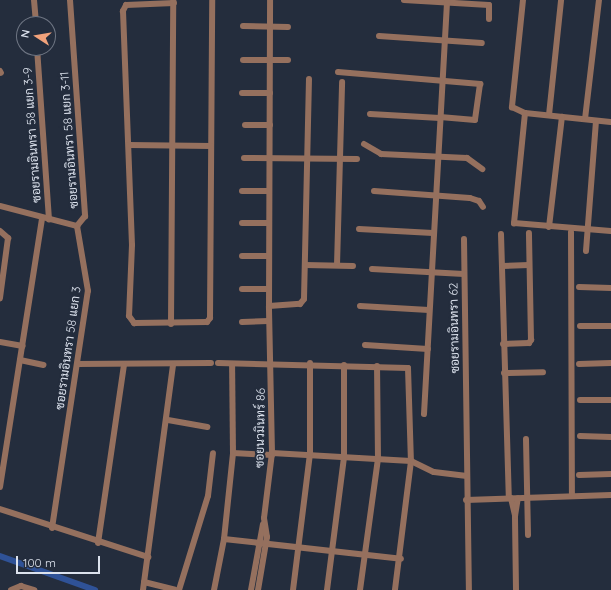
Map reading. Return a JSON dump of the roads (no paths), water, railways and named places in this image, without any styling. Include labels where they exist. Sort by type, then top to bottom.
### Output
[{"type":"street","points":[[34,0],[35,16]]},
{"type":"street","name":"ซอยรามอินทรา 58 แยก 3-11","points":[[70,0],[85,216],[77,226]]},
{"type":"street","points":[[171,324],[174,2],[134,2],[126,5],[123,11],[132,245],[130,320],[134,323],[171,324],[208,322],[210,318],[212,0]]},
{"type":"street","name":"ซอยนวมินทร์ 86","points":[[258,590],[264,518],[272,454],[273,362],[268,321],[270,0]]},
{"type":"street","points":[[404,0],[447,1],[489,5],[489,19]]},
{"type":"street","points":[[523,0],[512,104],[514,109],[562,117],[611,122]]},
{"type":"street","points":[[549,115],[561,0]]},
{"type":"street","points":[[585,119],[599,0]]},
{"type":"street","points":[[424,414],[447,1]]},
{"type":"street","points":[[243,26],[288,27]]},
{"type":"street","points":[[379,36],[482,43]]},
{"type":"street","name":"ซอยรามอินทรา 58 แยก 3-9","points":[[38,56],[49,220]]},
{"type":"street","points":[[243,60],[288,60]]},
{"type":"street","points":[[338,72],[476,82],[481,86],[481,94],[475,120],[370,114]]},
{"type":"street","points":[[269,306],[300,304],[304,297],[309,79]]},
{"type":"street","points":[[336,265],[342,82]]},
{"type":"street","points":[[242,93],[270,93]]},
{"type":"street","points":[[525,112],[514,221],[518,225],[611,231]]},
{"type":"street","points":[[549,227],[562,117]]},
{"type":"street","points":[[586,251],[586,230],[596,120]]},
{"type":"street","points":[[245,125],[270,125]]},
{"type":"street","points":[[364,144],[381,154],[467,158],[482,169]]},
{"type":"street","points":[[129,145],[211,146]]},
{"type":"street","points":[[244,158],[357,159]]},
{"type":"street","points":[[242,191],[269,192]]},
{"type":"street","points":[[374,191],[470,198],[479,201],[483,207]]},
{"type":"street","points":[[0,206],[49,220],[77,226]]},
{"type":"street","points":[[0,487],[3,452],[20,360],[42,218]]},
{"type":"street","points":[[242,223],[269,223]]},
{"type":"street","name":"ซอยรามอินทรา 58 แยก 3","points":[[52,528],[78,364],[88,282],[77,226]]},
{"type":"street","points":[[359,229],[433,233]]},
{"type":"street","points":[[0,231],[8,238],[0,298]]},
{"type":"street","points":[[571,232],[572,496]]},
{"type":"street","points":[[501,234],[508,498],[514,516]]},
{"type":"street","points":[[503,344],[529,343],[531,340],[529,234]]},
{"type":"street","points":[[464,239],[464,274]]},
{"type":"street","points":[[242,256],[269,256]]},
{"type":"street","points":[[305,265],[353,266]]},
{"type":"street","points":[[502,266],[529,265]]},
{"type":"street","name":"ซอยรามอินทรา 62","points":[[372,269],[432,271],[464,274],[466,500],[469,590]]},
{"type":"street","points":[[580,288],[611,288]]},
{"type":"street","points":[[242,289],[269,289]]},
{"type":"street","points":[[360,306],[430,310]]},
{"type":"street","points":[[242,322],[268,321]]},
{"type":"street","points":[[580,326],[611,326]]},
{"type":"street","points":[[0,342],[22,346]]},
{"type":"street","points":[[365,345],[428,349]]},
{"type":"street","points":[[20,360],[44,365]]},
{"type":"street","points":[[78,364],[173,365],[211,363]]},
{"type":"street","points":[[218,363],[310,363],[377,366],[410,370],[410,461],[401,559],[395,590]]},
{"type":"street","points":[[293,590],[300,548],[310,454],[310,363]]},
{"type":"street","points":[[579,364],[611,363]]},
{"type":"street","points":[[214,590],[224,539],[233,453],[232,364]]},
{"type":"street","points":[[98,543],[124,365]]},
{"type":"street","points":[[143,590],[168,420],[173,365]]},
{"type":"street","points":[[327,590],[334,550],[344,457],[344,365]]},
{"type":"street","points":[[360,590],[367,555],[378,459],[377,366]]},
{"type":"street","points":[[504,373],[543,372]]},
{"type":"street","points":[[580,400],[611,400]]},
{"type":"street","points":[[168,420],[207,427]]},
{"type":"street","points":[[580,436],[611,437]]},
{"type":"street","points":[[526,439],[528,535]]},
{"type":"street","points":[[179,590],[208,496],[213,453]]},
{"type":"street","points":[[233,453],[310,454],[410,461],[434,472],[466,476]]},
{"type":"street","points":[[579,474],[611,474]]},
{"type":"street","points":[[466,500],[611,495]]},
{"type":"street","points":[[516,590],[514,516],[518,498]]},
{"type":"street","points":[[0,509],[98,543],[148,557]]},
{"type":"street","points":[[224,539],[300,548],[334,550],[401,559]]},
{"type":"street","name":"ซอยนวมินทร์ 86","points":[[251,590],[263,544]]},
{"type":"street","points":[[144,582],[175,590]]},
{"type":"street","points":[[11,590],[21,586],[34,590]]},
{"type":"waterway","points":[[0,556],[95,590]]}]
